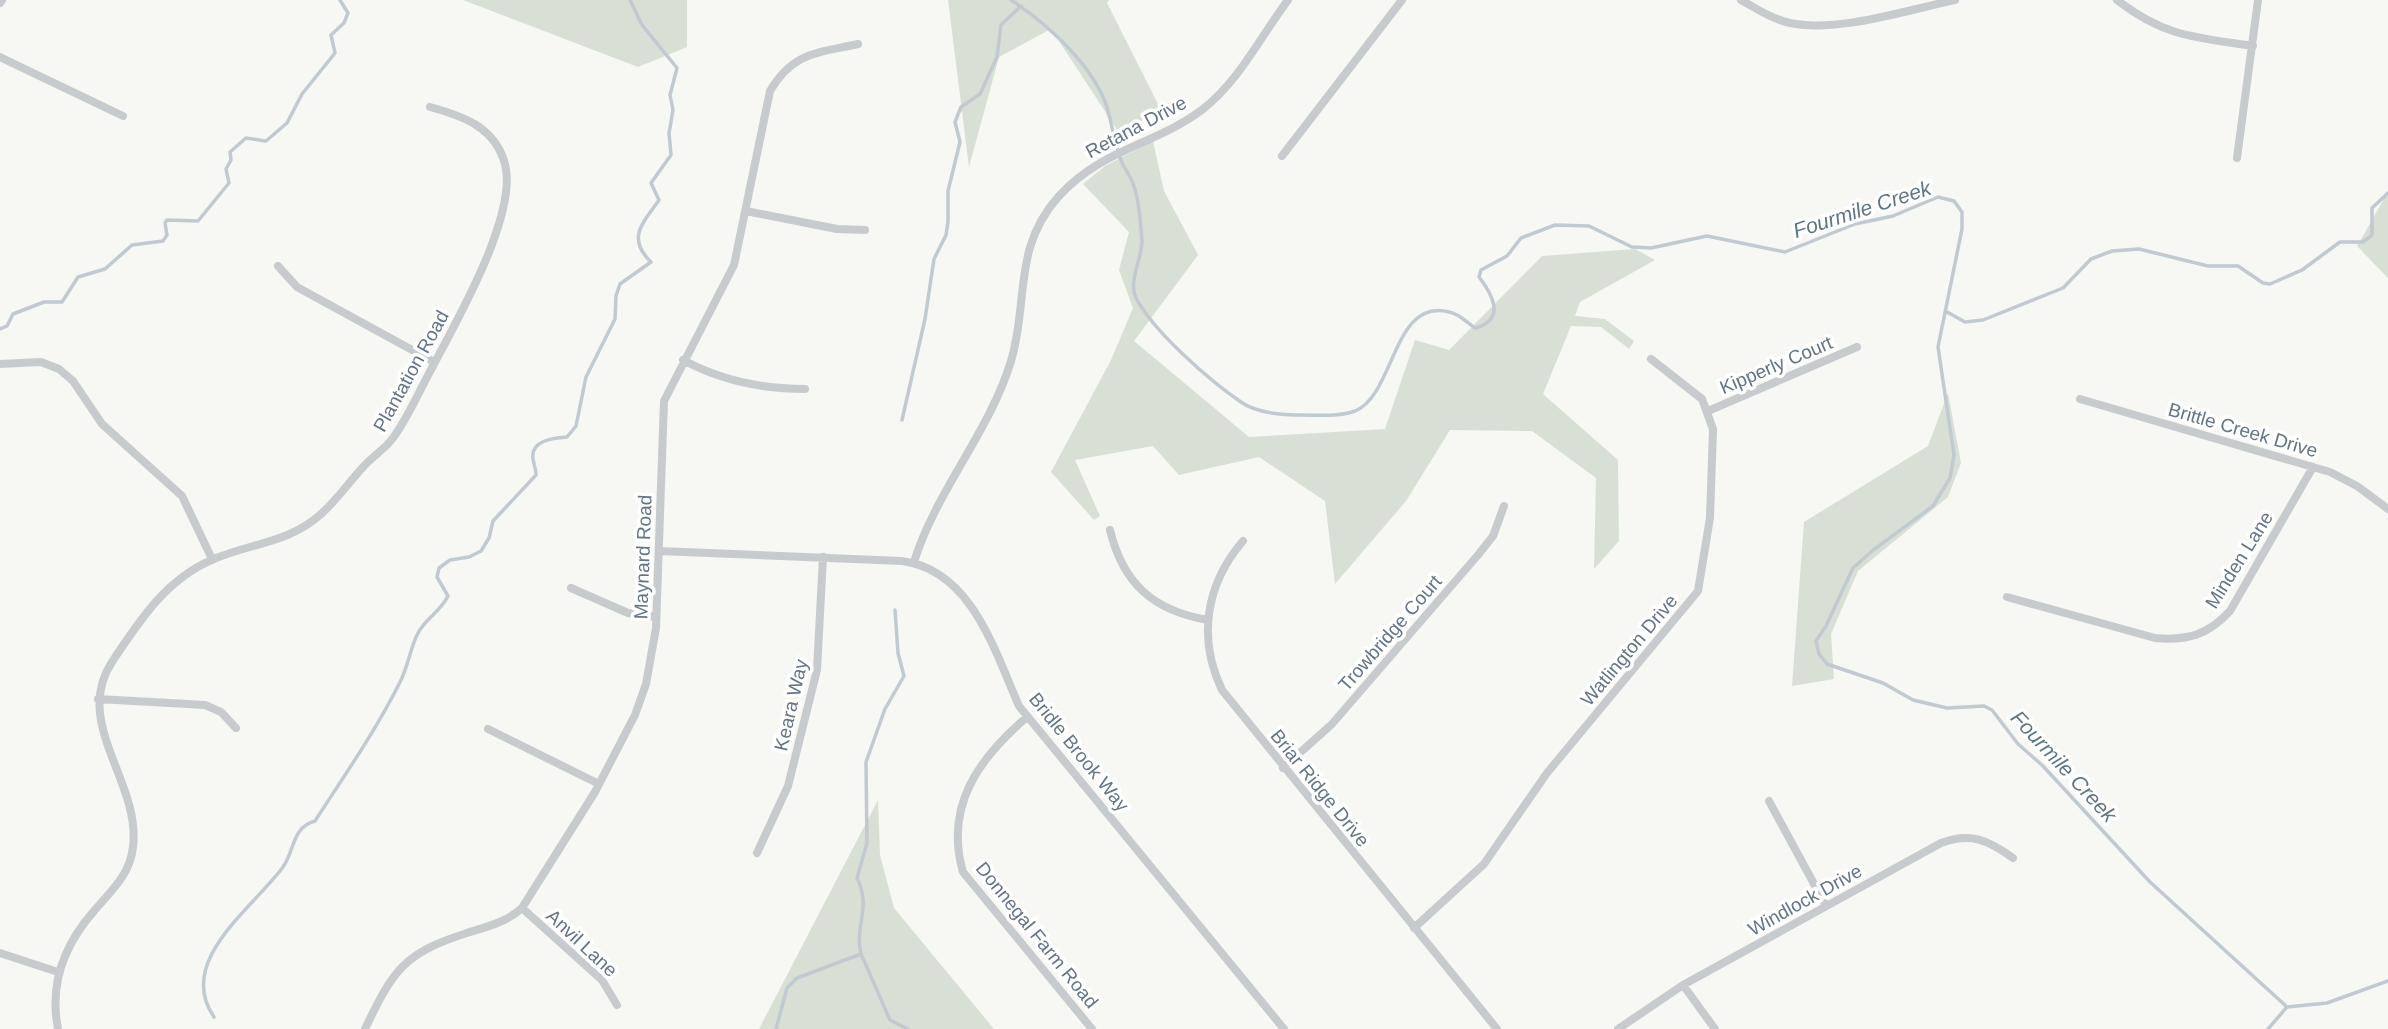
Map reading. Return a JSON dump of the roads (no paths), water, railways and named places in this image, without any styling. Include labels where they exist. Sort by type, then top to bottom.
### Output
[{"type":"street","points":[[1282,156],[1402,0]]},
{"type":"street","points":[[1741,0],[1777,19],[1807,25],[1840,23],[1955,0]]},
{"type":"street","points":[[2117,0],[2160,29],[2179,35],[2253,46]]},
{"type":"street","points":[[2237,158],[2258,0]]},
{"type":"street","name":"Retana Drive","points":[[914,562],[1011,362],[1024,263],[1036,229],[1058,197],[1106,158],[1184,122],[1217,96],[1286,1]]},
{"type":"street","name":"Maynard Road","points":[[522,908],[599,784],[640,702],[652,658],[656,617],[664,401],[734,265],[765,108],[779,76],[794,61],[809,54],[858,44]]},
{"type":"street","points":[[0,57],[123,116]]},
{"type":"street","name":"Plantation Road","points":[[58,1029],[55,994],[58,972],[78,931],[122,880],[133,850],[131,814],[100,723],[98,699],[111,663],[161,595],[190,572],[212,559],[286,537],[318,517],[370,459],[388,444],[479,277],[498,221],[507,182],[502,157],[487,133],[461,116],[430,107]]},
{"type":"street","points":[[746,211],[837,229],[864,230]]},
{"type":"street","points":[[278,266],[297,287],[435,362]]},
{"type":"street","name":"Kipperly Court","points":[[1708,411],[1857,347]]},
{"type":"street","name":"Watlington Drive","points":[[1415,928],[1484,864],[1547,773],[1698,591],[1705,564],[1715,444],[1708,411],[1694,391],[1651,359]]},
{"type":"street","points":[[683,360],[705,372],[745,384],[805,388]]},
{"type":"street","points":[[0,364],[41,362],[59,369],[74,381],[102,424],[182,496],[212,559]]},
{"type":"street","name":"Brittle Creek Drive","points":[[2080,399],[2344,478],[2388,509]]},
{"type":"street","name":"Minden Lane","points":[[2007,597],[2155,638],[2176,640],[2199,635],[2212,628],[2230,611],[2313,467]]},
{"type":"street","name":"Trowbridge Court","points":[[1283,768],[1332,724],[1478,555],[1493,536],[1504,506]]},
{"type":"street","points":[[1110,530],[1122,566],[1148,597],[1166,610],[1208,621]]},
{"type":"street","name":"Briar Ridge Drive","points":[[1243,541],[1222,568],[1209,604],[1211,660],[1222,690],[1497,1029]]},
{"type":"street","name":"Bridle Brook Way","points":[[659,551],[914,562],[938,575],[958,592],[976,614],[997,650],[1019,706],[1027,717],[1284,1029]]},
{"type":"street","name":"Keara Way","points":[[757,853],[788,786],[817,670],[823,557]]},
{"type":"street","points":[[571,588],[602,604],[656,617]]},
{"type":"street","points":[[98,699],[205,705],[221,712],[236,728]]},
{"type":"street","name":"Donnegal Farm Road","points":[[1027,717],[988,755],[959,808],[956,848],[963,872],[1092,1029]]},
{"type":"street","points":[[488,729],[599,784]]},
{"type":"street","points":[[1769,801],[1826,906]]},
{"type":"street","name":"Windlock Drive","points":[[1618,1029],[1683,985],[1955,838],[1965,836],[1983,839],[2013,858]]},
{"type":"street","points":[[365,1029],[389,983],[414,955],[435,943],[504,920],[522,908]]},
{"type":"street","name":"Anvil Lane","points":[[522,908],[602,980],[617,1005]]},
{"type":"street","points":[[0,953],[58,972]]},
{"type":"street","points":[[1683,985],[1715,1029]]},
{"type":"waterway","points":[[0,329],[7,326],[13,314],[44,302],[62,302],[78,277],[105,269],[132,245],[163,241],[167,235],[167,220],[198,221],[229,183],[226,169],[231,160],[230,152],[246,138],[266,141],[287,123],[302,94],[335,53],[331,35],[344,23],[348,13],[340,0]]},
{"type":"waterway","points":[[214,1017],[205,996],[204,976],[211,955],[238,917],[283,867],[298,834],[302,828],[315,821],[380,719],[402,678],[418,633],[448,596],[437,577],[439,568],[450,560],[469,557],[481,551],[489,538],[493,521],[536,475],[533,459],[535,448],[544,441],[567,437],[576,426],[586,377],[615,319],[616,296],[620,284],[651,262],[639,245],[638,238],[643,223],[659,200],[651,183],[671,155],[669,133],[673,110],[670,95],[677,68],[642,25],[630,0]]},
{"type":"waterway","name":"Fourmile Creek","points":[[1011,0],[1064,43],[1087,70],[1104,99],[1118,153],[1130,176],[1139,209],[1142,241],[1134,277],[1136,298],[1155,325],[1199,369],[1241,402],[1262,411],[1287,415],[1342,414],[1355,411],[1368,402],[1379,387],[1405,333],[1416,319],[1431,311],[1449,312],[1460,316],[1475,328],[1485,324],[1491,319],[1494,306],[1489,291],[1479,277],[1481,270],[1507,256],[1521,238],[1555,225],[1589,226],[1632,247],[1651,248],[1707,236],[1785,252],[1855,224],[1893,216],[1938,197],[1954,201],[1962,212],[1962,229],[1938,347],[1954,455],[1950,478],[1933,506],[1853,568],[1826,626],[1816,641],[1819,654],[1827,664],[1883,683],[1913,700],[1947,708],[1984,706],[1992,710],[2018,744],[2042,765],[2150,882],[2287,1007]]},
{"type":"waterway","points":[[902,420],[925,319],[934,259],[946,235],[948,191],[960,142],[955,122],[961,107],[980,94],[997,57],[1001,25],[1021,6]]},
{"type":"waterway","points":[[1947,312],[1965,322],[1983,320],[2063,288],[2091,259],[2112,251],[2139,249],[2208,266],[2238,266],[2263,283],[2270,284],[2302,270],[2340,242],[2363,242],[2372,235],[2372,208],[2388,193]]},
{"type":"waterway","points":[[895,610],[898,653],[904,676],[885,709],[866,762],[867,843],[857,878],[863,898],[859,944],[890,1020],[908,1029]]},
{"type":"waterway","points":[[776,1029],[787,988],[797,978],[861,954]]},
{"type":"waterway","name":"Fourmile Creek","points":[[2287,1007],[2327,1003],[2388,981]]},
{"type":"waterway","points":[[2268,1029],[2287,1007]]}]
